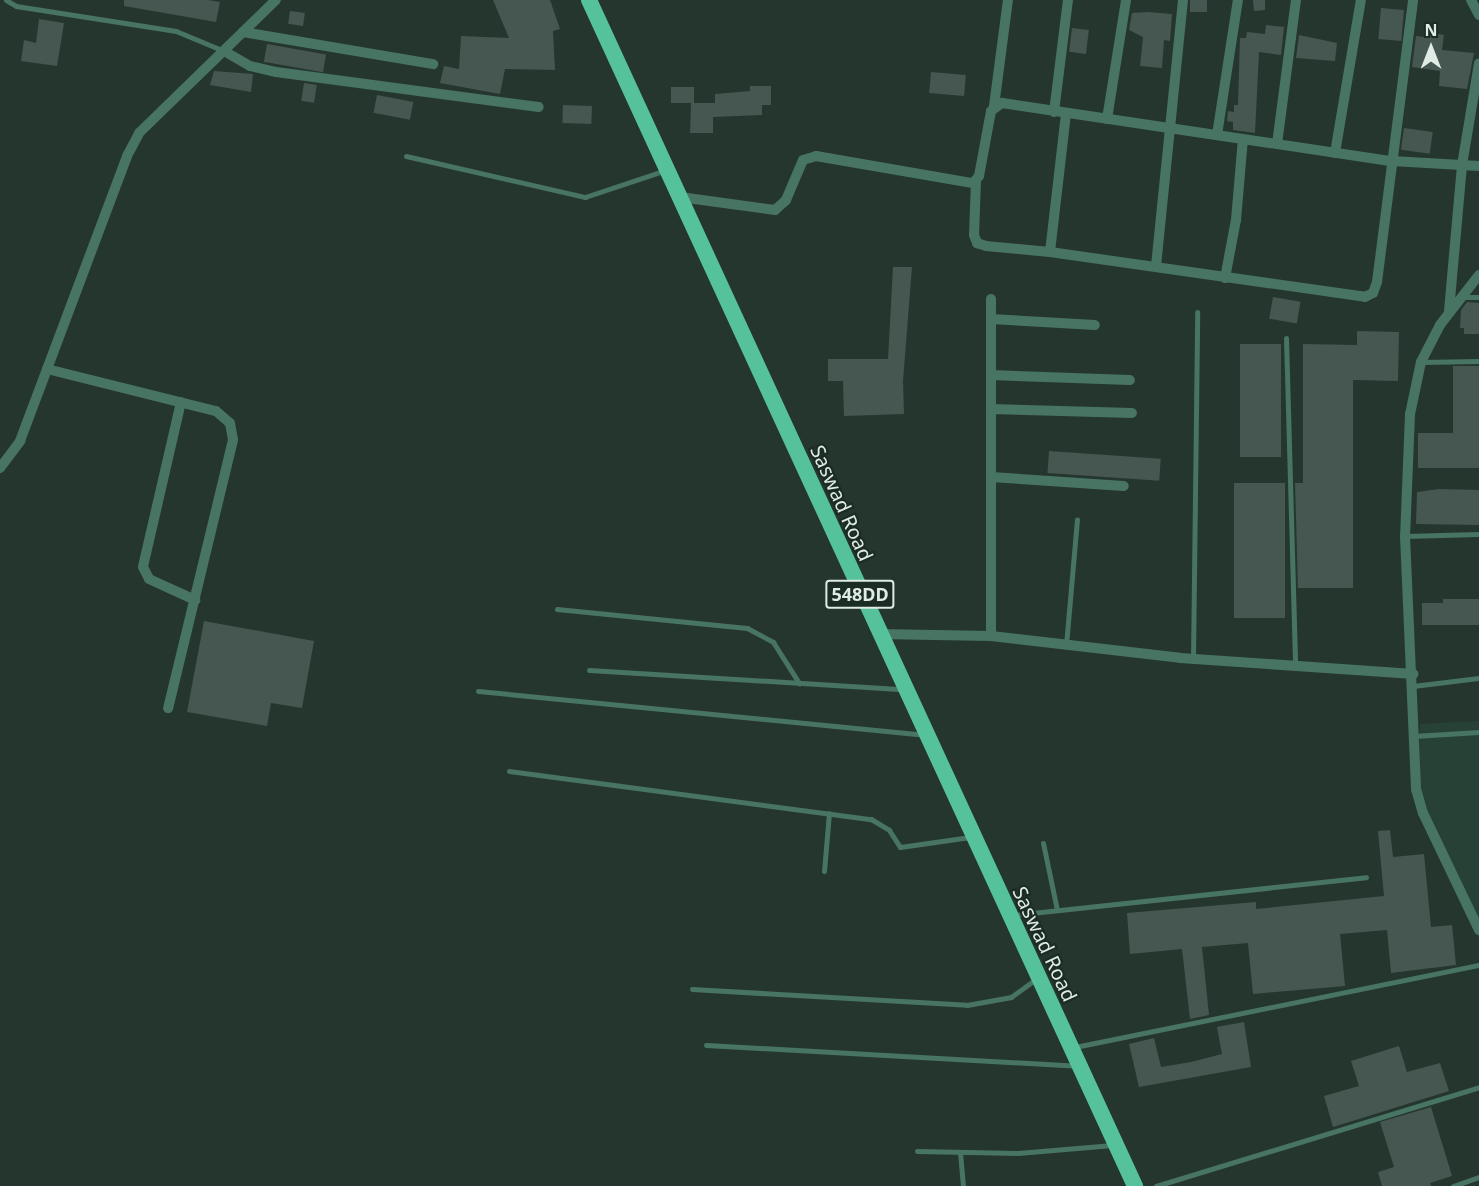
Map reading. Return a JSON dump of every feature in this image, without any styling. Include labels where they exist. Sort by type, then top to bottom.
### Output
[{"type":"highway","name":"Saswad Road","points":[[589,0],[878,634],[1135,1186]]},
{"type":"street","points":[[0,468],[20,441],[127,156],[139,133],[276,0]]},
{"type":"street","points":[[1008,0],[994,106],[976,181],[974,235],[977,243],[1156,266],[1349,297],[1373,293],[1413,0]]},
{"type":"street","points":[[1050,252],[1068,0]]},
{"type":"street","points":[[1107,119],[1126,0]]},
{"type":"street","points":[[1156,266],[1172,129],[1183,0]]},
{"type":"street","points":[[1217,135],[1238,0]]},
{"type":"street","points":[[1277,144],[1296,0]]},
{"type":"street","points":[[1335,153],[1361,0]]},
{"type":"street","points":[[1472,0],[1479,15]]},
{"type":"street","points":[[243,32],[433,64]]},
{"type":"street","points":[[224,51],[250,66],[276,72],[539,107]]},
{"type":"street","points":[[1449,311],[1462,165],[1479,63]]},
{"type":"street","points":[[994,106],[1002,103],[1392,161],[1479,166]]},
{"type":"street","points":[[1225,278],[1237,208],[1243,139]]},
{"type":"street","points":[[680,197],[775,210],[786,200],[803,160],[816,156],[962,182],[976,181]]},
{"type":"street","points":[[1479,275],[1449,311],[1421,362],[1410,414],[1405,536],[1419,803],[1479,930]]},
{"type":"street","points":[[991,299],[992,636]]},
{"type":"street","points":[[991,320],[1095,325]]},
{"type":"street","points":[[47,369],[216,411],[230,423],[233,440],[168,708]]},
{"type":"street","points":[[991,375],[1130,380]]},
{"type":"street","points":[[180,402],[143,567],[149,579],[195,600]]},
{"type":"street","points":[[991,409],[1132,413]]},
{"type":"street","points":[[991,477],[1124,486]]},
{"type":"street","points":[[878,634],[992,636],[1193,659],[1413,674]]},
{"type":"lane","points":[[6,0],[16,6],[176,31],[224,51]]},
{"type":"lane","points":[[406,156],[585,197],[667,169]]},
{"type":"lane","points":[[1461,297],[1479,297]]},
{"type":"lane","points":[[1193,659],[1197,312]]},
{"type":"lane","points":[[1286,338],[1295,667]]},
{"type":"lane","points":[[1421,362],[1479,361]]},
{"type":"lane","points":[[1066,645],[1077,519]]},
{"type":"lane","points":[[1405,536],[1479,534]]},
{"type":"lane","points":[[556,609],[747,628],[773,642],[799,683]]},
{"type":"lane","points":[[589,670],[904,690]]},
{"type":"lane","points":[[1413,686],[1479,678]]},
{"type":"lane","points":[[478,691],[925,735]]},
{"type":"lane","points":[[1414,736],[1479,732]]},
{"type":"lane","points":[[509,771],[829,813],[882,823],[900,847],[972,837]]},
{"type":"lane","points":[[824,871],[829,813]]},
{"type":"lane","points":[[1043,843],[1057,910]]},
{"type":"lane","points":[[1008,915],[1366,877]]},
{"type":"lane","points":[[1070,1048],[1479,965]]},
{"type":"lane","points":[[692,989],[967,1005],[1011,997],[1037,978]]},
{"type":"lane","points":[[706,1046],[1079,1066]]},
{"type":"lane","points":[[1156,1186],[1479,1087]]},
{"type":"lane","points":[[916,1151],[1018,1153],[1115,1145]]},
{"type":"lane","points":[[960,1152],[963,1186]]},
{"type":"lane","points":[[1453,1186],[1479,1178]]},
{"type":"shaded area","points":[[1479,721],[1479,932],[1418,788],[1420,724]]},
{"type":"building","points":[[124,0],[220,2],[216,22],[124,6]]},
{"type":"building","points":[[493,0],[550,0],[560,29],[553,31],[555,70],[505,69],[500,94],[440,83],[444,66],[459,69],[461,36],[509,38]]},
{"type":"building","points":[[1190,0],[1207,0],[1207,12],[1190,12]]},
{"type":"building","points":[[1253,0],[1265,0],[1265,10],[1254,11]]},
{"type":"building","points":[[1381,8],[1404,10],[1401,41],[1378,39]]},
{"type":"building","points":[[290,11],[305,13],[303,26],[288,24]]},
{"type":"building","points":[[1132,13],[1172,14],[1170,41],[1164,40],[1162,68],[1140,66],[1143,37],[1129,30]]},
{"type":"building","points":[[39,19],[64,23],[57,66],[21,61],[24,40],[36,43]]},
{"type":"building","points":[[1266,25],[1284,27],[1281,55],[1259,52],[1255,133],[1233,130],[1233,122],[1227,121],[1228,111],[1234,112],[1234,105],[1238,105],[1240,38],[1246,38],[1247,32],[1265,34]]},
{"type":"building","points":[[1072,28],[1089,30],[1086,54],[1069,52]]},
{"type":"building","points":[[1426,32],[1444,35],[1442,50],[1474,53],[1467,89],[1439,86],[1440,71],[1412,67],[1416,36],[1425,37]]},
{"type":"building","points":[[1299,35],[1337,43],[1335,61],[1296,58]]},
{"type":"building","points":[[267,44],[326,54],[323,72],[264,62]]},
{"type":"building","points":[[214,71],[253,74],[251,92],[210,85]]},
{"type":"building","points":[[931,72],[966,75],[964,96],[929,93]]},
{"type":"building","points":[[304,83],[317,85],[314,103],[301,101]]},
{"type":"building","points":[[750,86],[771,86],[771,105],[762,105],[762,115],[713,117],[713,133],[690,133],[691,103],[715,103],[715,94],[750,91]]},
{"type":"building","points":[[671,87],[694,87],[694,103],[671,103]]},
{"type":"building","points":[[377,95],[413,102],[410,120],[374,113]]},
{"type":"building","points":[[563,105],[592,106],[591,124],[562,123]]},
{"type":"building","points":[[1404,128],[1433,132],[1430,154],[1401,150]]},
{"type":"building","points":[[893,267],[912,267],[903,381],[904,414],[844,416],[843,381],[828,381],[828,359],[888,359]]},
{"type":"building","points":[[1273,297],[1301,302],[1297,324],[1269,319]]},
{"type":"building","points":[[1467,302],[1479,303],[1479,334],[1464,334],[1464,328],[1460,328],[1461,310]]},
{"type":"building","points":[[1357,331],[1399,332],[1398,381],[1353,380],[1353,588],[1298,588],[1295,483],[1303,483],[1303,344],[1357,345]]},
{"type":"building","points":[[1240,344],[1281,344],[1281,457],[1240,457]]},
{"type":"building","points":[[1453,366],[1479,366],[1479,468],[1418,468],[1418,433],[1453,433]]},
{"type":"building","points":[[1049,451],[1161,459],[1159,481],[1047,473]]},
{"type":"building","points":[[1234,483],[1285,483],[1285,618],[1234,618]]},
{"type":"building","points":[[1439,489],[1479,490],[1479,525],[1416,524],[1417,492]]},
{"type":"building","points":[[1443,599],[1479,599],[1479,625],[1422,625],[1422,603],[1443,603]]},
{"type":"building","points":[[204,621],[314,641],[302,708],[271,703],[267,726],[187,712]]},
{"type":"building","points":[[1390,830],[1393,857],[1424,854],[1431,927],[1452,925],[1456,965],[1391,973],[1387,930],[1340,934],[1345,986],[1253,994],[1248,943],[1202,947],[1209,1015],[1190,1019],[1182,949],[1130,954],[1127,913],[1256,902],[1256,909],[1384,896],[1378,831]]},
{"type":"building","points":[[1244,1022],[1251,1067],[1139,1087],[1129,1044],[1154,1038],[1161,1067],[1191,1062],[1222,1054],[1217,1027]]},
{"type":"building","points":[[1399,1046],[1407,1072],[1440,1063],[1449,1091],[1333,1127],[1324,1096],[1359,1086],[1351,1061]]},
{"type":"building","points":[[1431,1107],[1452,1176],[1430,1183],[1431,1186],[1382,1186],[1378,1172],[1394,1167],[1380,1122]]}]
